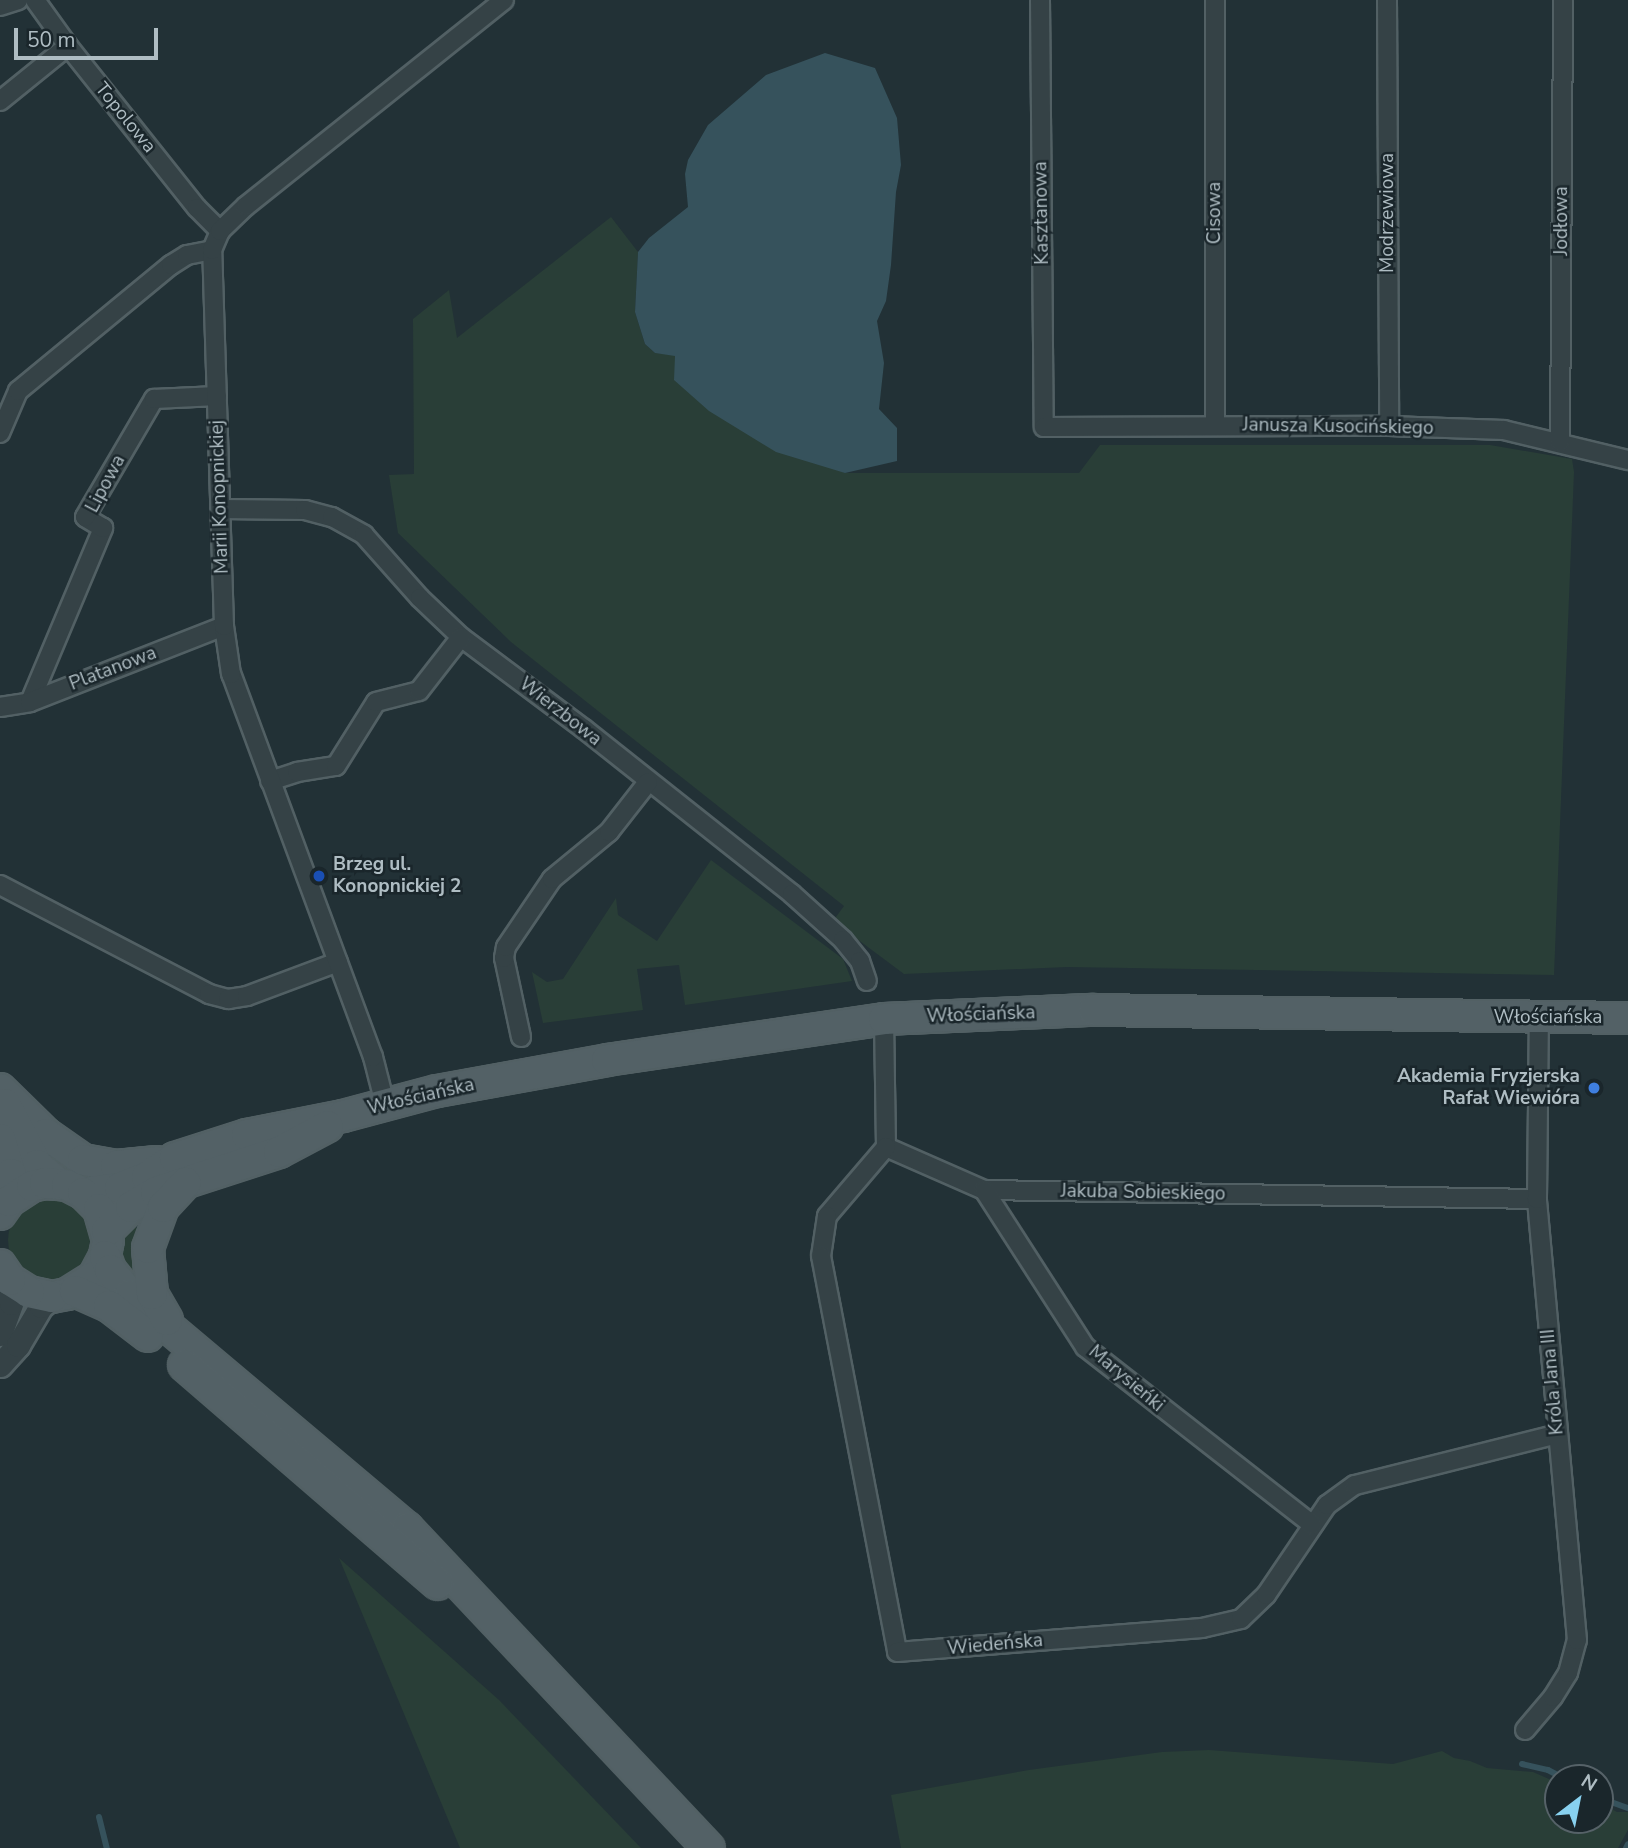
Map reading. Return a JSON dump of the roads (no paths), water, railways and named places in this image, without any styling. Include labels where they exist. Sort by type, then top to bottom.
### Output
[{"type":"main road","name":"Włościańska","points":[[5,1208],[32,1186],[120,1188],[147,1177],[279,1152],[343,1116],[437,1091],[607,1060],[884,1019],[1094,1010],[1628,1018]]},
{"type":"main road","points":[[0,1089],[46,1134],[83,1160],[181,1170],[148,1248],[152,1294],[175,1332]]},
{"type":"main road","points":[[0,1097],[26,1148],[46,1174],[99,1209],[110,1270],[130,1295],[407,1528],[459,1580],[520,1650],[709,1848]]},
{"type":"main road","points":[[0,1139],[11,1174],[5,1208]]},
{"type":"main road","name":"Włościańska","points":[[63,1294],[94,1277],[106,1244],[131,1207],[163,1189],[181,1170]]},
{"type":"main road","points":[[5,1273],[29,1292],[63,1294],[109,1306],[138,1327],[460,1603],[520,1650]]},
{"type":"street","points":[[0,6],[18,0]]},
{"type":"street","name":"Topolowa","points":[[35,0],[68,46],[197,208],[220,231]]},
{"type":"street","name":"Marii Konopnickiej","points":[[385,1104],[373,1057],[231,674],[224,625],[212,250],[220,231],[246,206],[504,0]]},
{"type":"street","name":"Kasztanowa","points":[[1040,0],[1044,427]]},
{"type":"street","name":"Cisowa","points":[[1215,426],[1216,0]]},
{"type":"street","name":"Modrzewiowa","points":[[1387,0],[1389,426]]},
{"type":"street","name":"Jodłowa","points":[[1560,442],[1563,0]]},
{"type":"street","points":[[0,101],[68,46]]},
{"type":"street","points":[[0,433],[18,391],[171,265],[187,255],[212,250]]},
{"type":"street","name":"Lipowa","points":[[30,702],[103,528],[85,517],[154,399],[217,396]]},
{"type":"street","name":"Janusza Kusocińskiego","points":[[1044,427],[1389,426],[1504,430],[1628,460]]},
{"type":"street","name":"Wierzbowa","points":[[222,509],[304,510],[332,517],[364,535],[419,598],[461,637],[792,894],[843,940],[860,961],[867,981]]},
{"type":"street","name":"Platanowa","points":[[0,707],[30,702],[224,625]]},
{"type":"street","points":[[270,781],[297,772],[337,766],[376,702],[419,691],[461,637]]},
{"type":"street","points":[[521,1037],[503,958],[506,947],[552,879],[609,832],[648,782]]},
{"type":"street","points":[[0,885],[209,994],[228,999],[247,996],[338,962]]},
{"type":"street","name":"Króla Jana III","points":[[1525,1730],[1553,1697],[1568,1673],[1577,1640],[1536,1199],[1539,1018]]},
{"type":"street","points":[[884,1019],[886,1146]]},
{"type":"street","name":"Jakuba Sobieskiego","points":[[886,1146],[984,1190],[1536,1199]]},
{"type":"street","name":"Wiedeńska","points":[[886,1146],[827,1216],[821,1256],[897,1653],[1202,1628],[1241,1619],[1266,1595],[1327,1505],[1355,1485],[1558,1434]]},
{"type":"street","name":"Marysieńki","points":[[984,1190],[1085,1347],[1313,1525]]},
{"type":"street","points":[[0,1334],[11,1303],[5,1273]]},
{"type":"street","points":[[0,1365],[18,1345],[41,1306],[63,1294]]},
{"type":"water","points":[[825,53],[875,68],[897,118],[901,165],[886,301],[877,321],[884,363],[879,409],[897,428],[897,461],[845,473],[776,452],[709,411],[674,380],[675,356],[655,353],[645,344],[635,312],[638,252],[649,238],[688,207],[685,174],[688,160],[708,125],[766,75]]},
{"type":"waterway","points":[[1522,1764],[1544,1769]]},
{"type":"waterway","points":[[1614,1803],[1628,1808]]},
{"type":"waterway","points":[[99,1817],[107,1848]]},
{"type":"waterway","points":[[1626,1848],[1628,1844]]},
{"type":"place","name":"Brzeg ul. Konopnickiej 2","points":[[319,876]]},
{"type":"place","name":"Akademia Fryzjerska Rafał Wiewióra","points":[[1594,1088]]}]
